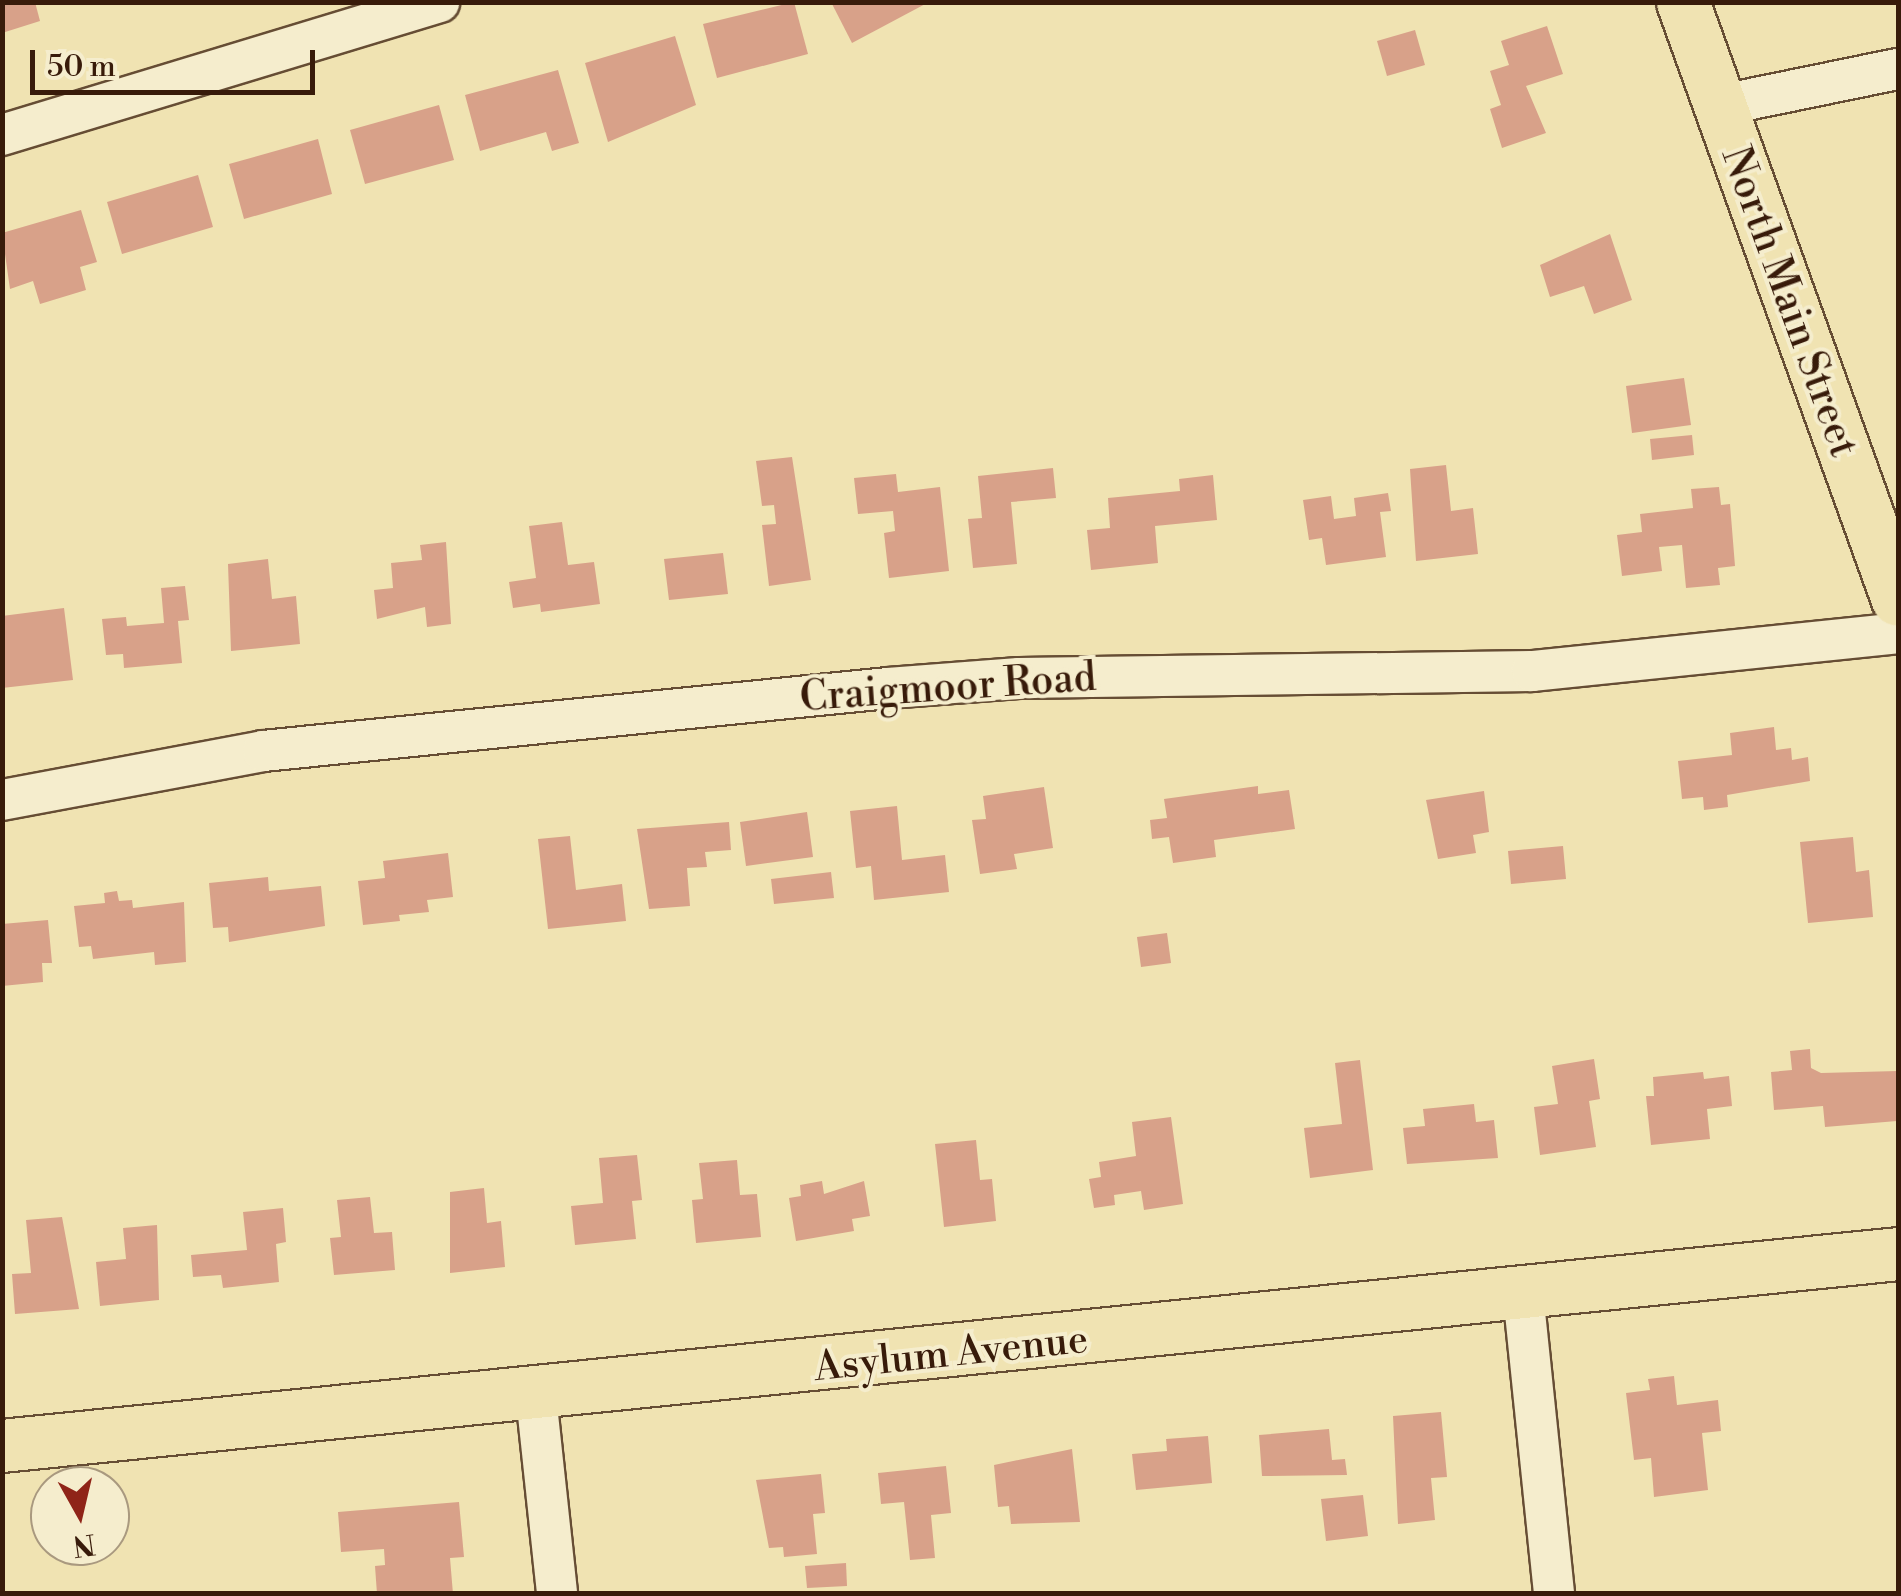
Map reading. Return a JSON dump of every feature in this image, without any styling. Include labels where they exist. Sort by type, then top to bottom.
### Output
[{"type":"main road","name":"North Main Street","points":[[1682,2],[1716,106],[1898,600]]},
{"type":"main road","name":"Asylum Avenue","points":[[2,1446],[536,1396],[1898,1254]]},
{"type":"street","points":[[2,135],[425,4]]},
{"type":"street","points":[[1716,106],[1898,69]]},
{"type":"street","name":"Craigmoor Road","points":[[2,800],[263,751],[888,688],[1020,678],[1532,672],[1898,634]]},
{"type":"street","points":[[1523,1292],[1554,1594]]},
{"type":"street","points":[[536,1396],[557,1594]]},
{"type":"building","points":[[2,2],[35,2],[40,21],[2,33]]},
{"type":"building","points":[[794,2],[808,54],[717,78],[703,24]]},
{"type":"building","points":[[831,2],[929,2],[852,43]]},
{"type":"building","points":[[1547,26],[1563,74],[1526,86],[1546,133],[1502,148],[1490,109],[1501,105],[1490,71],[1509,65],[1501,41]]},
{"type":"building","points":[[1415,30],[1425,65],[1387,76],[1377,41]]},
{"type":"building","points":[[675,36],[696,105],[608,142],[585,63]]},
{"type":"building","points":[[558,70],[579,143],[552,151],[546,132],[480,151],[465,95]]},
{"type":"building","points":[[439,105],[454,160],[365,184],[350,130]]},
{"type":"building","points":[[318,139],[332,194],[244,219],[229,164]]},
{"type":"building","points":[[198,175],[213,227],[122,254],[107,202]]},
{"type":"building","points":[[81,210],[97,262],[80,267],[86,290],[40,304],[33,281],[10,289],[2,233]]},
{"type":"building","points":[[1610,234],[1632,300],[1594,314],[1584,286],[1550,297],[1540,265]]},
{"type":"building","points":[[1684,378],[1691,425],[1632,433],[1626,386]]},
{"type":"building","points":[[1692,435],[1694,455],[1652,460],[1650,439]]},
{"type":"building","points":[[792,457],[811,580],[769,586],[762,525],[776,524],[774,505],[762,506],[756,461]]},
{"type":"building","points":[[1446,465],[1451,511],[1473,508],[1478,554],[1416,561],[1410,469]]},
{"type":"building","points":[[1053,468],[1056,498],[1011,502],[1017,564],[973,568],[968,519],[982,518],[978,476]]},
{"type":"building","points":[[896,474],[898,492],[940,487],[949,571],[889,578],[884,533],[895,531],[893,511],[858,514],[854,478]]},
{"type":"building","points":[[1213,475],[1217,520],[1155,526],[1158,563],[1091,570],[1087,530],[1110,528],[1108,498],[1180,491],[1179,479]]},
{"type":"building","points":[[1719,487],[1721,505],[1730,504],[1735,566],[1718,568],[1720,585],[1686,588],[1682,545],[1659,547],[1662,571],[1622,576],[1617,535],[1642,532],[1640,514],[1693,508],[1691,489]]},
{"type":"building","points":[[1388,493],[1391,511],[1380,512],[1386,557],[1326,565],[1322,538],[1309,540],[1303,500],[1331,496],[1334,519],[1356,516],[1354,498]]},
{"type":"building","points":[[562,522],[568,565],[594,562],[600,604],[541,612],[540,604],[513,608],[509,582],[536,578],[529,526]]},
{"type":"building","points":[[446,542],[451,624],[427,627],[425,607],[377,619],[374,590],[393,588],[391,563],[422,560],[420,545]]},
{"type":"building","points":[[723,553],[728,594],[669,600],[664,559]]},
{"type":"building","points":[[268,559],[272,599],[296,596],[300,644],[231,651],[228,564]]},
{"type":"building","points":[[185,586],[189,620],[178,621],[182,663],[124,668],[123,654],[106,655],[102,619],[126,617],[127,626],[164,623],[161,588]]},
{"type":"building","points":[[64,608],[73,680],[2,688],[2,616]]},
{"type":"building","points":[[1774,727],[1776,750],[1791,748],[1792,760],[1808,757],[1810,781],[1727,795],[1728,807],[1704,810],[1703,797],[1682,799],[1678,761],[1732,755],[1730,733]]},
{"type":"building","points":[[1258,786],[1258,794],[1289,790],[1295,829],[1214,840],[1216,857],[1173,863],[1169,837],[1152,839],[1150,820],[1167,818],[1164,799]]},
{"type":"building","points":[[1044,787],[1053,848],[1014,854],[1017,869],[980,874],[972,820],[986,819],[983,796]]},
{"type":"building","points":[[1484,791],[1489,832],[1473,835],[1476,853],[1438,859],[1426,800]]},
{"type":"building","points":[[897,806],[902,860],[945,855],[949,892],[874,900],[871,866],[856,868],[850,811]]},
{"type":"building","points":[[807,812],[813,857],[746,866],[740,822]]},
{"type":"building","points":[[729,822],[731,850],[705,852],[707,867],[687,868],[690,906],[649,909],[637,829]]},
{"type":"building","points":[[570,836],[576,890],[622,884],[626,921],[548,929],[538,839]]},
{"type":"building","points":[[1853,837],[1856,872],[1869,870],[1873,917],[1808,923],[1800,842]]},
{"type":"building","points":[[1563,846],[1566,879],[1511,884],[1508,851]]},
{"type":"building","points":[[448,853],[453,897],[427,900],[429,912],[399,915],[400,921],[363,925],[358,881],[385,878],[383,861]]},
{"type":"building","points":[[831,872],[834,898],[774,904],[771,879]]},
{"type":"building","points":[[268,877],[269,891],[321,886],[325,926],[229,942],[228,927],[213,928],[209,883]]},
{"type":"building","points":[[117,891],[119,901],[132,900],[133,908],[184,902],[186,962],[155,965],[154,952],[93,959],[91,946],[79,947],[74,906],[105,903],[104,893]]},
{"type":"building","points":[[48,920],[52,963],[42,963],[43,982],[2,986],[2,924]]},
{"type":"building","points":[[1167,933],[1171,963],[1141,967],[1137,937]]},
{"type":"building","points":[[1810,1049],[1811,1068],[1821,1073],[1898,1071],[1897,1121],[1825,1127],[1823,1106],[1774,1110],[1771,1072],[1792,1070],[1790,1051]]},
{"type":"building","points":[[1594,1059],[1600,1099],[1589,1101],[1596,1147],[1540,1155],[1534,1107],[1558,1104],[1552,1066]]},
{"type":"building","points":[[1360,1060],[1373,1170],[1310,1178],[1304,1128],[1342,1124],[1335,1063]]},
{"type":"building","points":[[1703,1072],[1704,1079],[1729,1076],[1732,1106],[1707,1109],[1710,1139],[1651,1145],[1646,1096],[1654,1096],[1653,1077]]},
{"type":"building","points":[[1474,1104],[1476,1122],[1494,1120],[1498,1158],[1407,1164],[1403,1128],[1425,1126],[1423,1109]]},
{"type":"building","points":[[1171,1117],[1183,1204],[1144,1210],[1141,1191],[1114,1195],[1115,1205],[1094,1208],[1089,1179],[1101,1177],[1099,1162],[1136,1156],[1132,1122]]},
{"type":"building","points":[[976,1140],[980,1180],[992,1179],[996,1221],[944,1227],[935,1144]]},
{"type":"building","points":[[637,1155],[642,1200],[632,1201],[636,1239],[575,1245],[571,1206],[603,1203],[599,1158]]},
{"type":"building","points":[[737,1160],[740,1195],[757,1194],[761,1237],[696,1243],[692,1200],[703,1199],[699,1163]]},
{"type":"building","points":[[822,1181],[824,1194],[864,1181],[870,1216],[852,1219],[854,1231],[796,1241],[789,1198],[801,1196],[800,1185]]},
{"type":"building","points":[[484,1188],[487,1223],[501,1221],[505,1267],[450,1273],[450,1192]]},
{"type":"building","points":[[370,1197],[374,1233],[392,1232],[395,1270],[334,1275],[330,1238],[341,1237],[337,1200]]},
{"type":"building","points":[[283,1208],[286,1242],[276,1244],[279,1282],[223,1288],[221,1275],[193,1277],[191,1255],[247,1250],[243,1212]]},
{"type":"building","points":[[62,1217],[79,1309],[15,1314],[12,1274],[31,1273],[26,1220]]},
{"type":"building","points":[[157,1225],[159,1300],[100,1306],[96,1262],[126,1259],[123,1228]]},
{"type":"building","points":[[1674,1376],[1677,1405],[1718,1400],[1721,1431],[1702,1433],[1708,1490],[1654,1497],[1651,1458],[1634,1460],[1626,1393],[1650,1390],[1648,1379]]},
{"type":"building","points":[[1441,1412],[1447,1477],[1431,1478],[1435,1520],[1398,1524],[1393,1416]]},
{"type":"building","points":[[1329,1429],[1332,1460],[1345,1459],[1347,1475],[1262,1476],[1259,1435]]},
{"type":"building","points":[[1208,1436],[1212,1483],[1136,1490],[1132,1454],[1167,1451],[1166,1439]]},
{"type":"building","points":[[1072,1449],[1080,1522],[1011,1524],[1009,1506],[998,1507],[994,1465]]},
{"type":"building","points":[[946,1466],[951,1513],[931,1515],[935,1558],[910,1560],[904,1502],[881,1504],[878,1473]]},
{"type":"building","points":[[821,1474],[825,1513],[813,1514],[817,1554],[784,1557],[783,1547],[769,1548],[756,1480]]},
{"type":"building","points":[[1363,1495],[1368,1536],[1326,1541],[1321,1499]]},
{"type":"building","points":[[459,1502],[464,1557],[450,1558],[453,1594],[377,1594],[375,1566],[385,1565],[384,1549],[341,1552],[338,1512]]},
{"type":"building","points":[[846,1563],[847,1586],[807,1588],[805,1566]]}]
